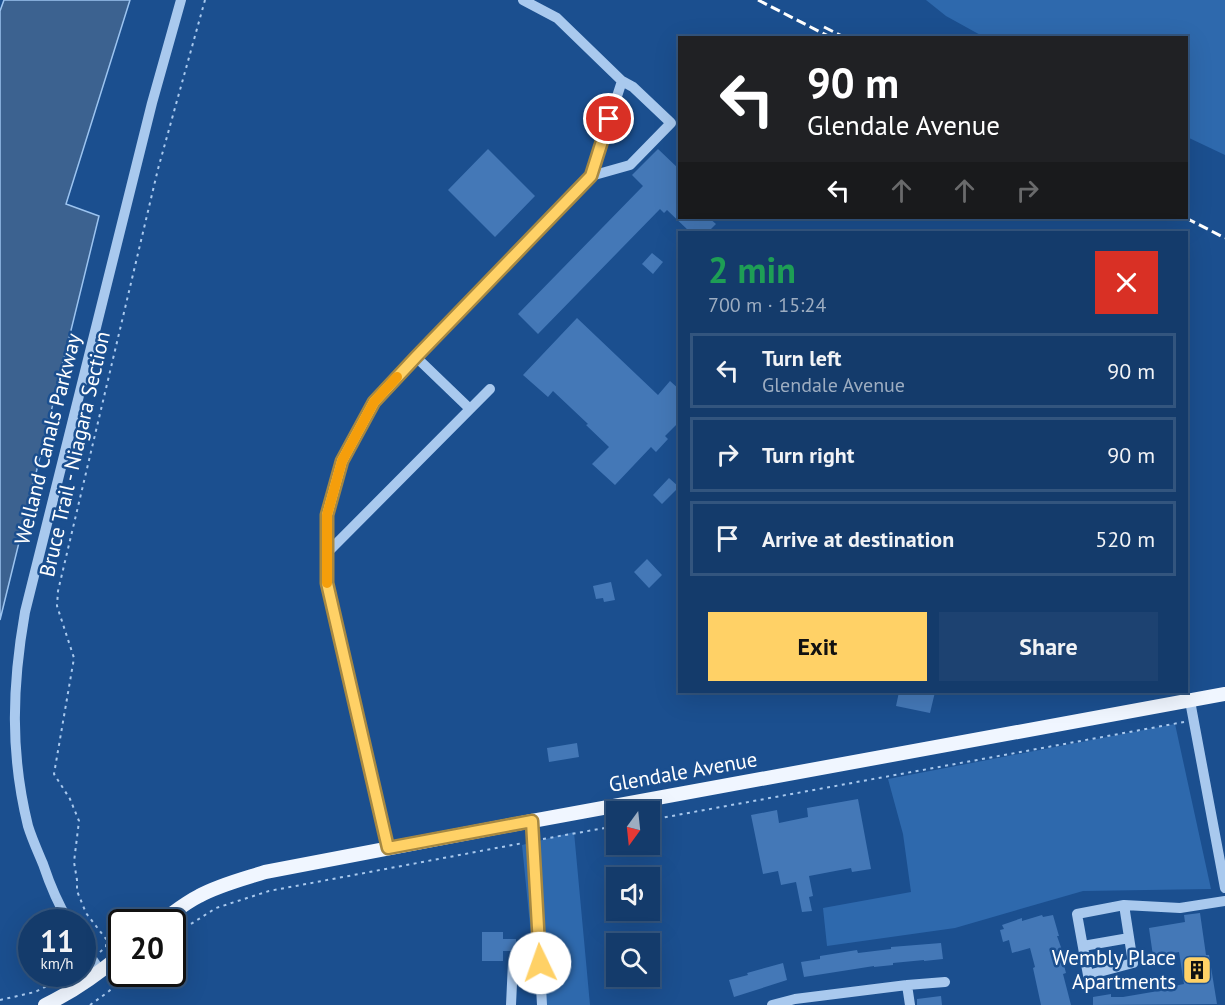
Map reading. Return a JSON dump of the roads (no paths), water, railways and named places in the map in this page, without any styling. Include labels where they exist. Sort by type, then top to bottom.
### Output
[{"type":"main road","name":"Glendale Avenue","points":[[177,909],[200,895],[265,873],[532,821],[1225,694]]},
{"type":"main road","points":[[45,1005],[63,997],[108,966]]},
{"type":"street","name":"Welland Canals Parkway","points":[[61,909],[29,828],[24,805],[14,729],[18,660],[28,601],[152,103],[181,0]]},
{"type":"street","points":[[523,0],[557,18],[622,81],[633,87],[671,123],[630,165],[591,176]]},
{"type":"street","points":[[388,848],[327,583],[327,515],[342,461],[374,402],[591,176],[622,81]]},
{"type":"street","points":[[416,357],[470,409]]},
{"type":"street","points":[[327,553],[490,389]]},
{"type":"street","points":[[1190,701],[1225,888]]},
{"type":"street","points":[[532,821],[542,1005]]},
{"type":"street","points":[[1124,905],[1133,963],[1088,975],[1077,914],[1124,905],[1180,908],[1225,901]]},
{"type":"street","points":[[1083,946],[1129,939]]},
{"type":"street","points":[[511,1005],[513,962],[540,963]]},
{"type":"street","points":[[96,965],[101,972]]},
{"type":"street","points":[[772,1005],[795,999],[945,982]]},
{"type":"street","points":[[907,985],[910,1005]]},
{"type":"railway","points":[[758,0],[828,36]]},
{"type":"railway","points":[[824,27],[842,36]]},
{"type":"railway","points":[[1188,219],[1225,238]]},
{"type":"place","name":"Wembly Place Apartments","points":[[1197,970]]}]
